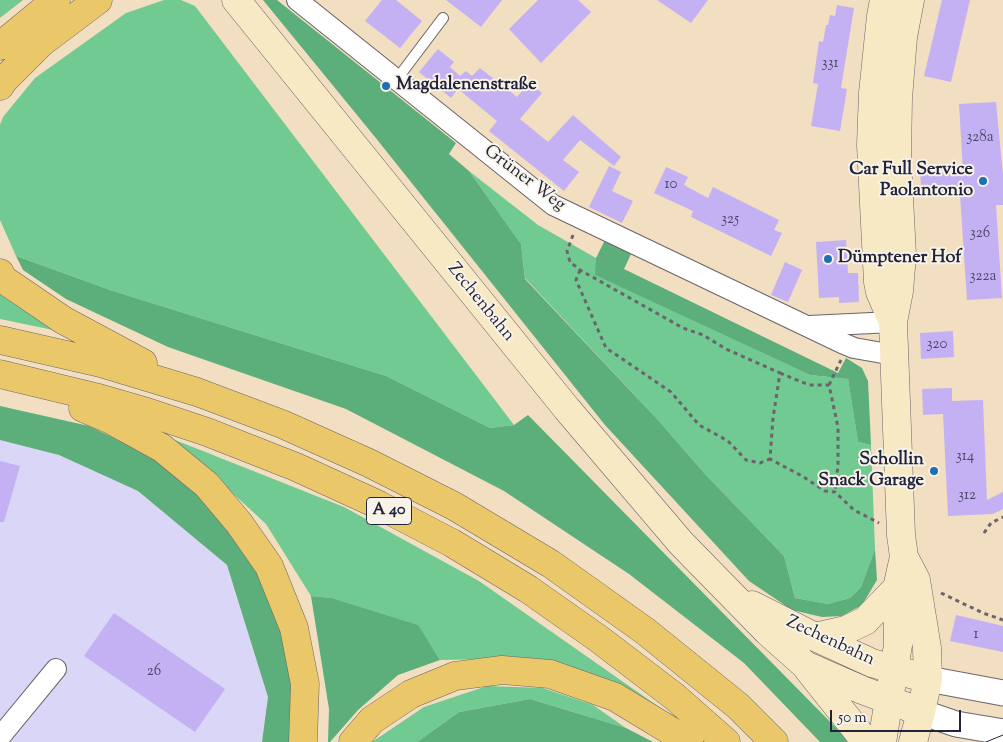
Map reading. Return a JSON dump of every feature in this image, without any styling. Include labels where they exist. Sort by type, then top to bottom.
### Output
[{"type":"highway","points":[[0,46],[56,0]]},
{"type":"highway","points":[[0,86],[41,43],[98,0]]},
{"type":"highway","points":[[0,274],[3,279],[63,320],[197,392]]},
{"type":"highway","name":"A 40","points":[[0,340],[101,363],[197,392],[282,424],[370,463],[454,506],[551,564],[645,631],[738,706],[774,742]]},
{"type":"highway","points":[[2,374],[111,420],[162,448],[206,485],[239,523],[269,566],[294,628],[305,684],[303,742]]},
{"type":"highway","name":"A 40","points":[[2,374],[95,397],[207,432],[296,467],[379,505],[452,543],[528,589],[599,639],[675,697],[726,742]]},
{"type":"highway","points":[[353,742],[372,720],[411,694],[454,676],[502,670],[550,674],[615,697],[688,742]]},
{"type":"main road","name":"Zechenbahn","points":[[236,0],[573,417],[681,543],[768,632],[805,665],[862,690],[921,712]]},
{"type":"main road","points":[[884,0],[873,93],[871,145],[878,282],[880,292],[893,322]]},
{"type":"main road","points":[[882,742],[898,644],[904,565],[893,322],[899,291],[902,256],[897,160],[898,98],[910,0]]},
{"type":"main road","points":[[816,638],[846,630],[865,621],[904,565]]},
{"type":"main road","points":[[904,565],[927,648],[928,679],[913,742]]},
{"type":"main road","name":"Zechenbahn","points":[[735,597],[816,638],[872,663],[928,679]]},
{"type":"main road","points":[[805,665],[866,742]]},
{"type":"street","name":"Grüner Weg","points":[[297,0],[553,204],[854,348],[894,355]]},
{"type":"street","name":"Grüner Weg","points":[[807,326],[893,322]]},
{"type":"street","points":[[0,737],[56,669]]},
{"type":"street","points":[[928,679],[1003,693]]},
{"type":"street","points":[[921,712],[956,724],[1003,732]]},
{"type":"lane","points":[[397,79],[443,18]]},
{"type":"path","points":[[579,218],[567,251],[570,262],[580,270],[682,328],[703,335],[726,349],[809,385],[829,384]]},
{"type":"path","points":[[580,270],[576,280],[606,348],[671,392],[699,426],[728,441],[746,460],[760,463],[770,460],[826,491],[835,492],[904,565],[983,613],[1002,620]]},
{"type":"path","points":[[835,492],[838,465],[838,427],[829,384],[843,356],[854,348]]},
{"type":"path","points":[[770,460],[773,418],[780,372]]},
{"type":"path","points":[[984,533],[991,523],[1003,517]]},
{"type":"shaded area","points":[[0,440],[59,455],[138,491],[227,565],[268,697],[262,742],[0,742]]},
{"type":"green space","points":[[0,0],[23,0],[0,18]]},
{"type":"green space","points":[[164,0],[181,0],[195,6],[514,425],[490,428],[386,376],[113,291],[16,256],[0,220],[0,125],[3,117],[35,78],[126,13]]},
{"type":"green space","points":[[263,0],[277,0],[456,143],[449,154],[469,171],[521,244],[525,279],[658,420],[705,474],[784,556],[795,598],[828,604],[850,598],[861,587],[875,549],[877,580],[862,605],[842,616],[822,617],[792,610],[749,581],[605,425]]},
{"type":"green space","points":[[469,171],[538,225],[596,258],[596,275],[810,375],[848,379],[858,442],[871,445],[875,549],[861,587],[850,598],[828,604],[795,598],[784,556],[705,474],[658,420],[525,278],[521,244]]},
{"type":"green space","points":[[605,240],[631,254],[624,269],[838,373],[846,358],[862,368],[868,381],[871,445],[858,442],[848,379],[810,375],[595,275],[596,258]]},
{"type":"green space","points":[[16,256],[113,291],[386,376],[490,428],[514,425],[528,415],[845,737],[847,742],[820,742],[744,663],[629,574],[504,491],[346,409],[168,347],[66,299],[23,270]]},
{"type":"green space","points":[[0,289],[63,332],[0,319]]},
{"type":"green space","points":[[0,406],[89,426],[153,457],[198,496],[233,536],[259,573],[285,638],[293,691],[290,742],[262,742],[268,697],[227,565],[138,491],[59,455],[0,440]]},
{"type":"green space","points":[[175,440],[344,507],[479,581],[659,707],[561,665],[490,659],[440,660],[417,625],[332,598],[311,596],[266,524]]},
{"type":"green space","points":[[311,596],[332,598],[418,625],[440,660],[398,675],[358,710],[330,742],[328,742],[329,709]]},
{"type":"green space","points":[[487,686],[543,688],[593,705],[626,728],[530,699],[459,712],[417,742],[372,742],[424,707]]},
{"type":"green space","points":[[530,699],[626,728],[653,742],[417,742],[459,712]]},
{"type":"building","points":[[382,0],[396,0],[422,21],[400,48],[365,21]]},
{"type":"building","points":[[446,0],[502,0],[481,27]]},
{"type":"building","points":[[538,0],[578,0],[591,12],[541,63],[509,29]]},
{"type":"building","points":[[657,0],[708,0],[691,23]]},
{"type":"building","points":[[942,0],[970,0],[951,82],[924,76]]},
{"type":"building","points":[[837,5],[854,8],[841,88],[847,89],[840,131],[811,126],[818,84],[813,83],[819,41],[823,42],[826,25],[828,25],[830,15],[835,16]]},
{"type":"building","points":[[438,49],[454,62],[450,67],[460,76],[466,71],[472,76],[480,68],[517,97],[529,83],[542,93],[520,119],[548,142],[573,115],[621,157],[614,166],[580,140],[563,160],[579,172],[564,191],[489,131],[497,121],[458,89],[451,98],[419,72]]},
{"type":"building","points":[[996,102],[1003,175],[1003,205],[996,205],[1002,298],[967,300],[960,195],[922,197],[920,173],[963,171],[959,104]]},
{"type":"building","points":[[609,166],[621,172],[612,191],[633,201],[622,223],[589,207]]},
{"type":"building","points":[[666,167],[688,177],[684,185],[708,198],[713,187],[779,220],[774,230],[782,233],[771,256],[691,217],[693,211],[654,193]]},
{"type":"building","points":[[846,240],[848,273],[858,273],[859,302],[839,303],[839,297],[819,298],[816,242]]},
{"type":"building","points":[[785,262],[802,270],[788,302],[771,295]]},
{"type":"building","points":[[953,331],[954,357],[921,359],[920,333]]},
{"type":"building","points":[[952,388],[952,401],[983,400],[987,500],[1003,492],[1003,509],[993,514],[948,516],[943,414],[923,415],[922,389]]},
{"type":"building","points":[[0,461],[20,466],[4,522],[0,522]]},
{"type":"building","points":[[114,613],[225,689],[195,732],[84,656]]},
{"type":"building","points":[[956,615],[1003,626],[1003,652],[950,641]]},
{"type":"tram line","points":[[986,742],[1003,735]]},
{"type":"place","name":"Magdalenenstraße","points":[[386,86]]},
{"type":"place","name":"Car Full Service Paolantonio","points":[[983,181]]},
{"type":"place","name":"Dümptener Hof","points":[[828,259]]},
{"type":"place","name":"Schollin Snack Garage","points":[[934,471]]}]
